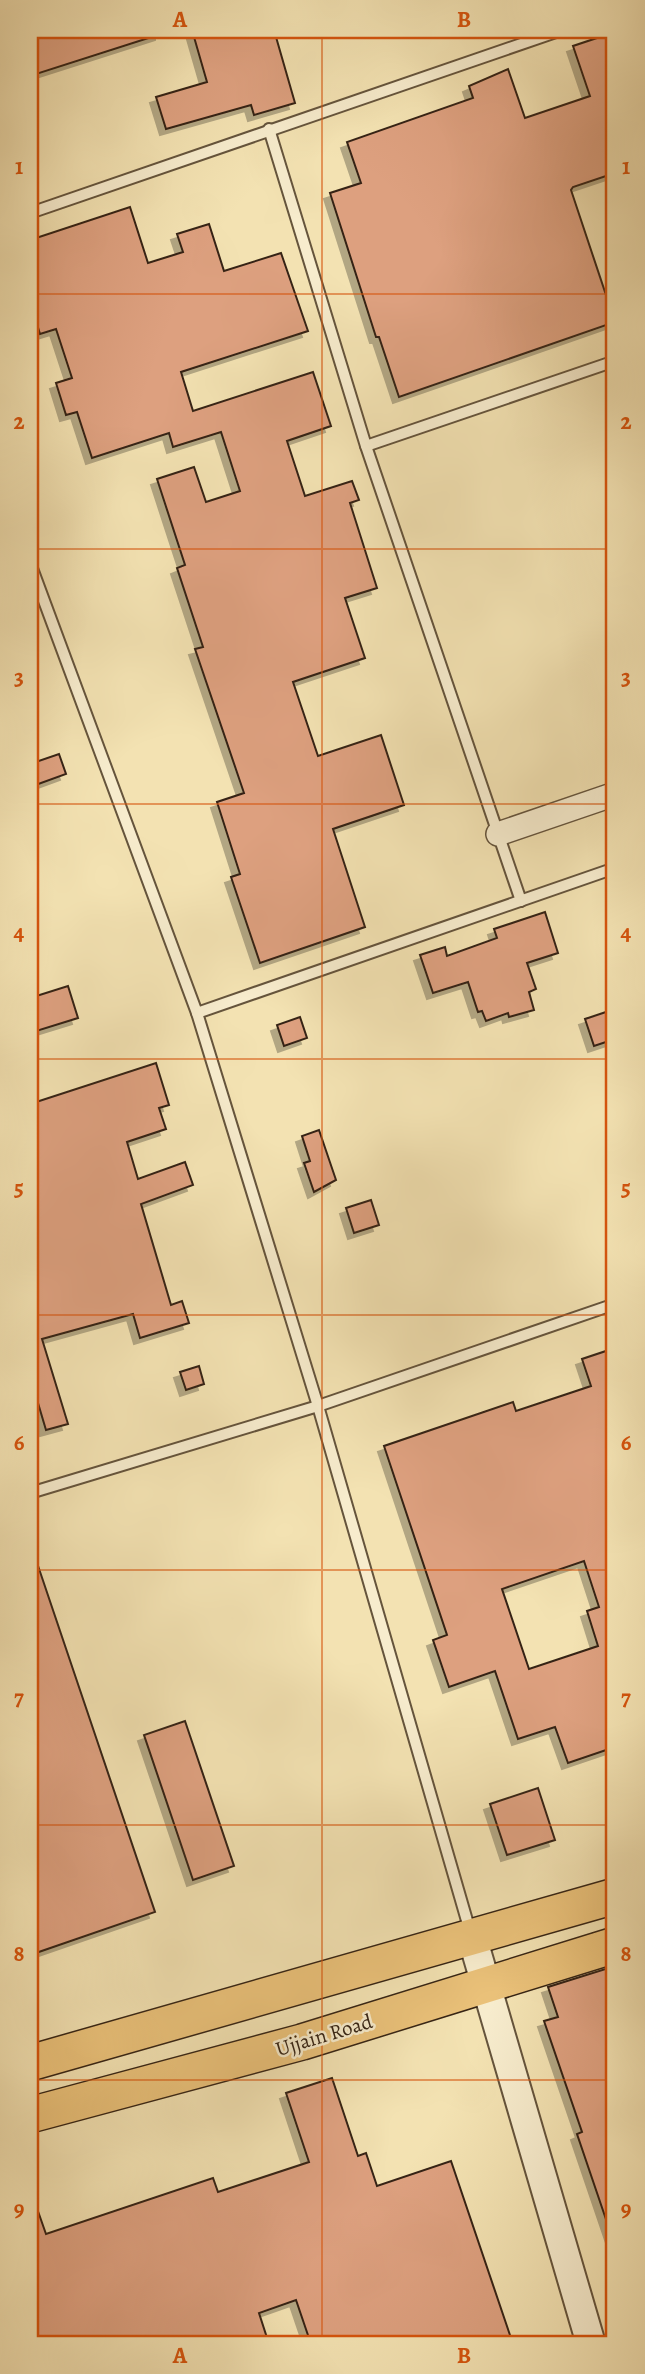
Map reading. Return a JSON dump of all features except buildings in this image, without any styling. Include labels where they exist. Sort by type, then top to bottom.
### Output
[{"type":"main road","points":[[30,2063],[615,1896]]},
{"type":"main road","name":"Ujjain Road","points":[[30,2115],[302,2042],[615,1945]]},
{"type":"street","points":[[498,834],[615,794]]},
{"type":"street","points":[[472,1937],[591,2344]]},
{"type":"lane","points":[[30,213],[562,30]]},
{"type":"lane","points":[[269,129],[366,446],[521,901]]},
{"type":"lane","points":[[366,446],[615,361]]},
{"type":"lane","points":[[30,563],[197,1013],[318,1406],[472,1937]]},
{"type":"lane","points":[[197,1013],[615,868]]},
{"type":"lane","points":[[30,1493],[318,1406],[615,1304]]}]
